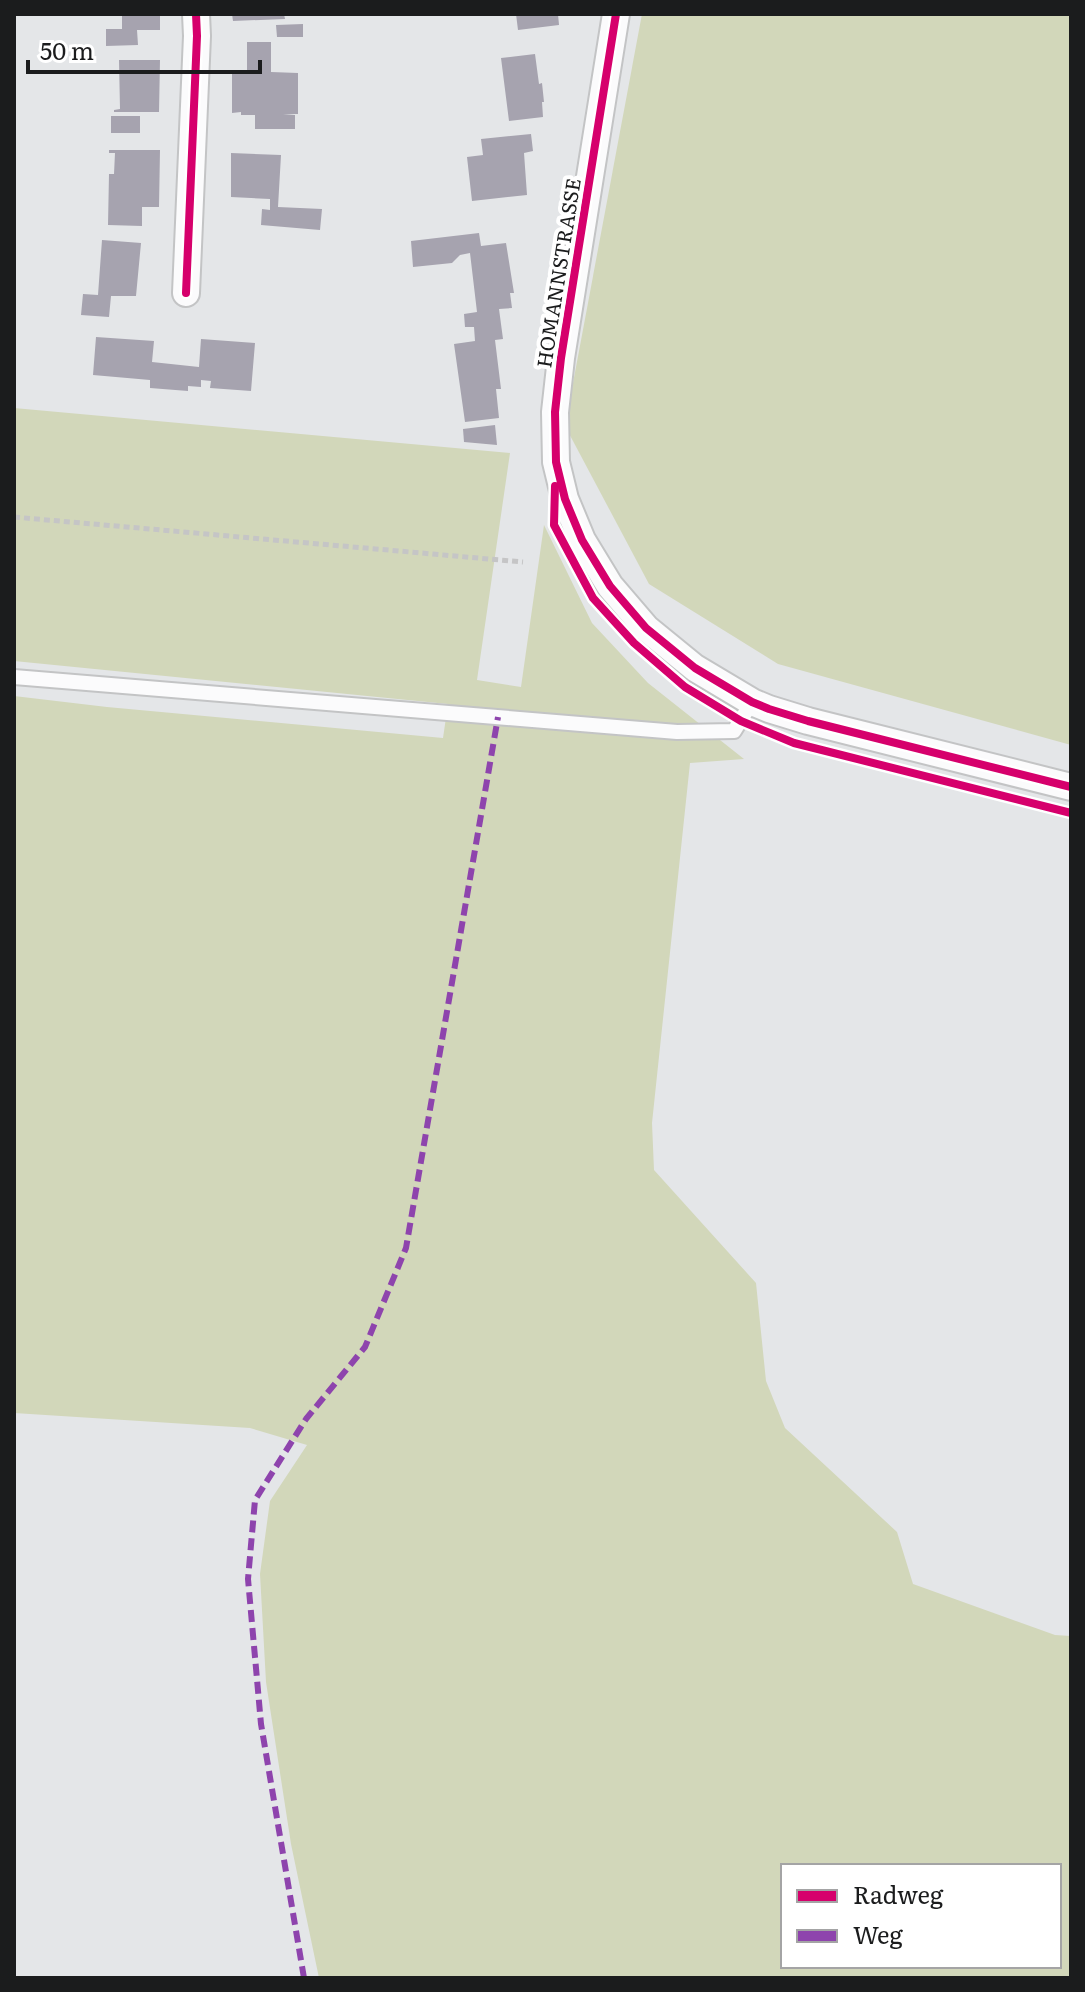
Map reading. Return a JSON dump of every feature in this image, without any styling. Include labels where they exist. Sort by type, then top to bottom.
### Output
[{"type":"street","points":[[186,293],[196,14]]},
{"type":"street","name":"HOMANNSTRASSE","points":[[616,14],[555,412],[556,462],[565,499],[582,540],[610,586],[646,628],[695,668],[752,702],[808,721],[1071,787]]},
{"type":"lane","points":[[14,677],[677,732],[734,731],[752,702]]},
{"type":"path","points":[[14,517],[523,562]]},
{"type":"green space","points":[[642,14],[1071,14],[1071,745],[778,664],[649,584],[565,426]]},
{"type":"green space","points":[[14,408],[510,453],[477,680],[521,687],[544,525],[592,623],[648,683],[744,759],[690,763],[652,1123],[654,1170],[756,1283],[766,1381],[785,1428],[897,1532],[913,1584],[1055,1635],[1071,1636],[1071,1978],[319,1978],[291,1844],[266,1682],[260,1574],[270,1501],[307,1445],[250,1428],[14,1413],[14,696],[443,738],[448,704],[14,661]]},
{"type":"building","points":[[122,14],[160,14],[160,30],[137,30],[138,45],[106,46],[106,29],[122,29]]},
{"type":"building","points":[[232,14],[284,14],[285,19],[233,21]]},
{"type":"building","points":[[516,14],[558,14],[559,25],[518,30]]},
{"type":"building","points":[[303,24],[303,37],[277,37],[276,25]]},
{"type":"building","points":[[247,42],[271,42],[271,72],[298,73],[298,114],[283,114],[295,115],[295,129],[255,129],[255,115],[232,113],[232,72],[247,72]]},
{"type":"building","points":[[535,54],[539,84],[542,83],[543,117],[509,121],[501,58]]},
{"type":"building","points":[[119,60],[160,60],[159,112],[114,112],[120,109]]},
{"type":"building","points":[[111,116],[140,116],[140,133],[111,133]]},
{"type":"building","points":[[531,134],[533,151],[524,153],[527,195],[472,201],[467,157],[483,155],[481,139]]},
{"type":"building","points":[[109,150],[160,150],[159,207],[142,207],[142,226],[108,225],[109,174],[114,174],[115,153],[109,153]]},
{"type":"building","points":[[231,153],[281,155],[278,207],[322,209],[320,230],[261,225],[262,209],[270,210],[270,199],[231,197]]},
{"type":"building","points":[[479,233],[481,246],[506,243],[514,293],[510,293],[512,308],[499,309],[503,339],[495,340],[501,389],[496,389],[499,418],[465,422],[454,344],[475,341],[474,327],[465,327],[464,314],[477,312],[470,253],[460,255],[452,263],[413,267],[411,241]]},
{"type":"building","points":[[102,240],[141,243],[136,296],[111,296],[109,317],[81,315],[83,294],[98,295]]},
{"type":"building","points":[[96,337],[154,341],[152,362],[199,367],[201,339],[255,343],[251,391],[210,388],[211,381],[201,380],[201,387],[188,386],[188,391],[150,388],[150,380],[93,375]]},
{"type":"building","points":[[495,425],[497,445],[464,442],[463,429]]},
{"type":"marked path","points":[[304,1978],[261,1724],[248,1579],[255,1500],[306,1419],[365,1347],[406,1248],[498,717]]},
{"type":"cycle path","points":[[186,293],[196,14]]},
{"type":"cycle path","points":[[616,14],[555,412],[556,462],[565,499],[582,540],[610,586],[646,628],[695,668],[752,702],[808,721],[1071,787]]},
{"type":"cycle path","points":[[555,486],[554,525],[593,598],[634,643],[685,687],[741,721],[794,743],[1071,813]]}]
